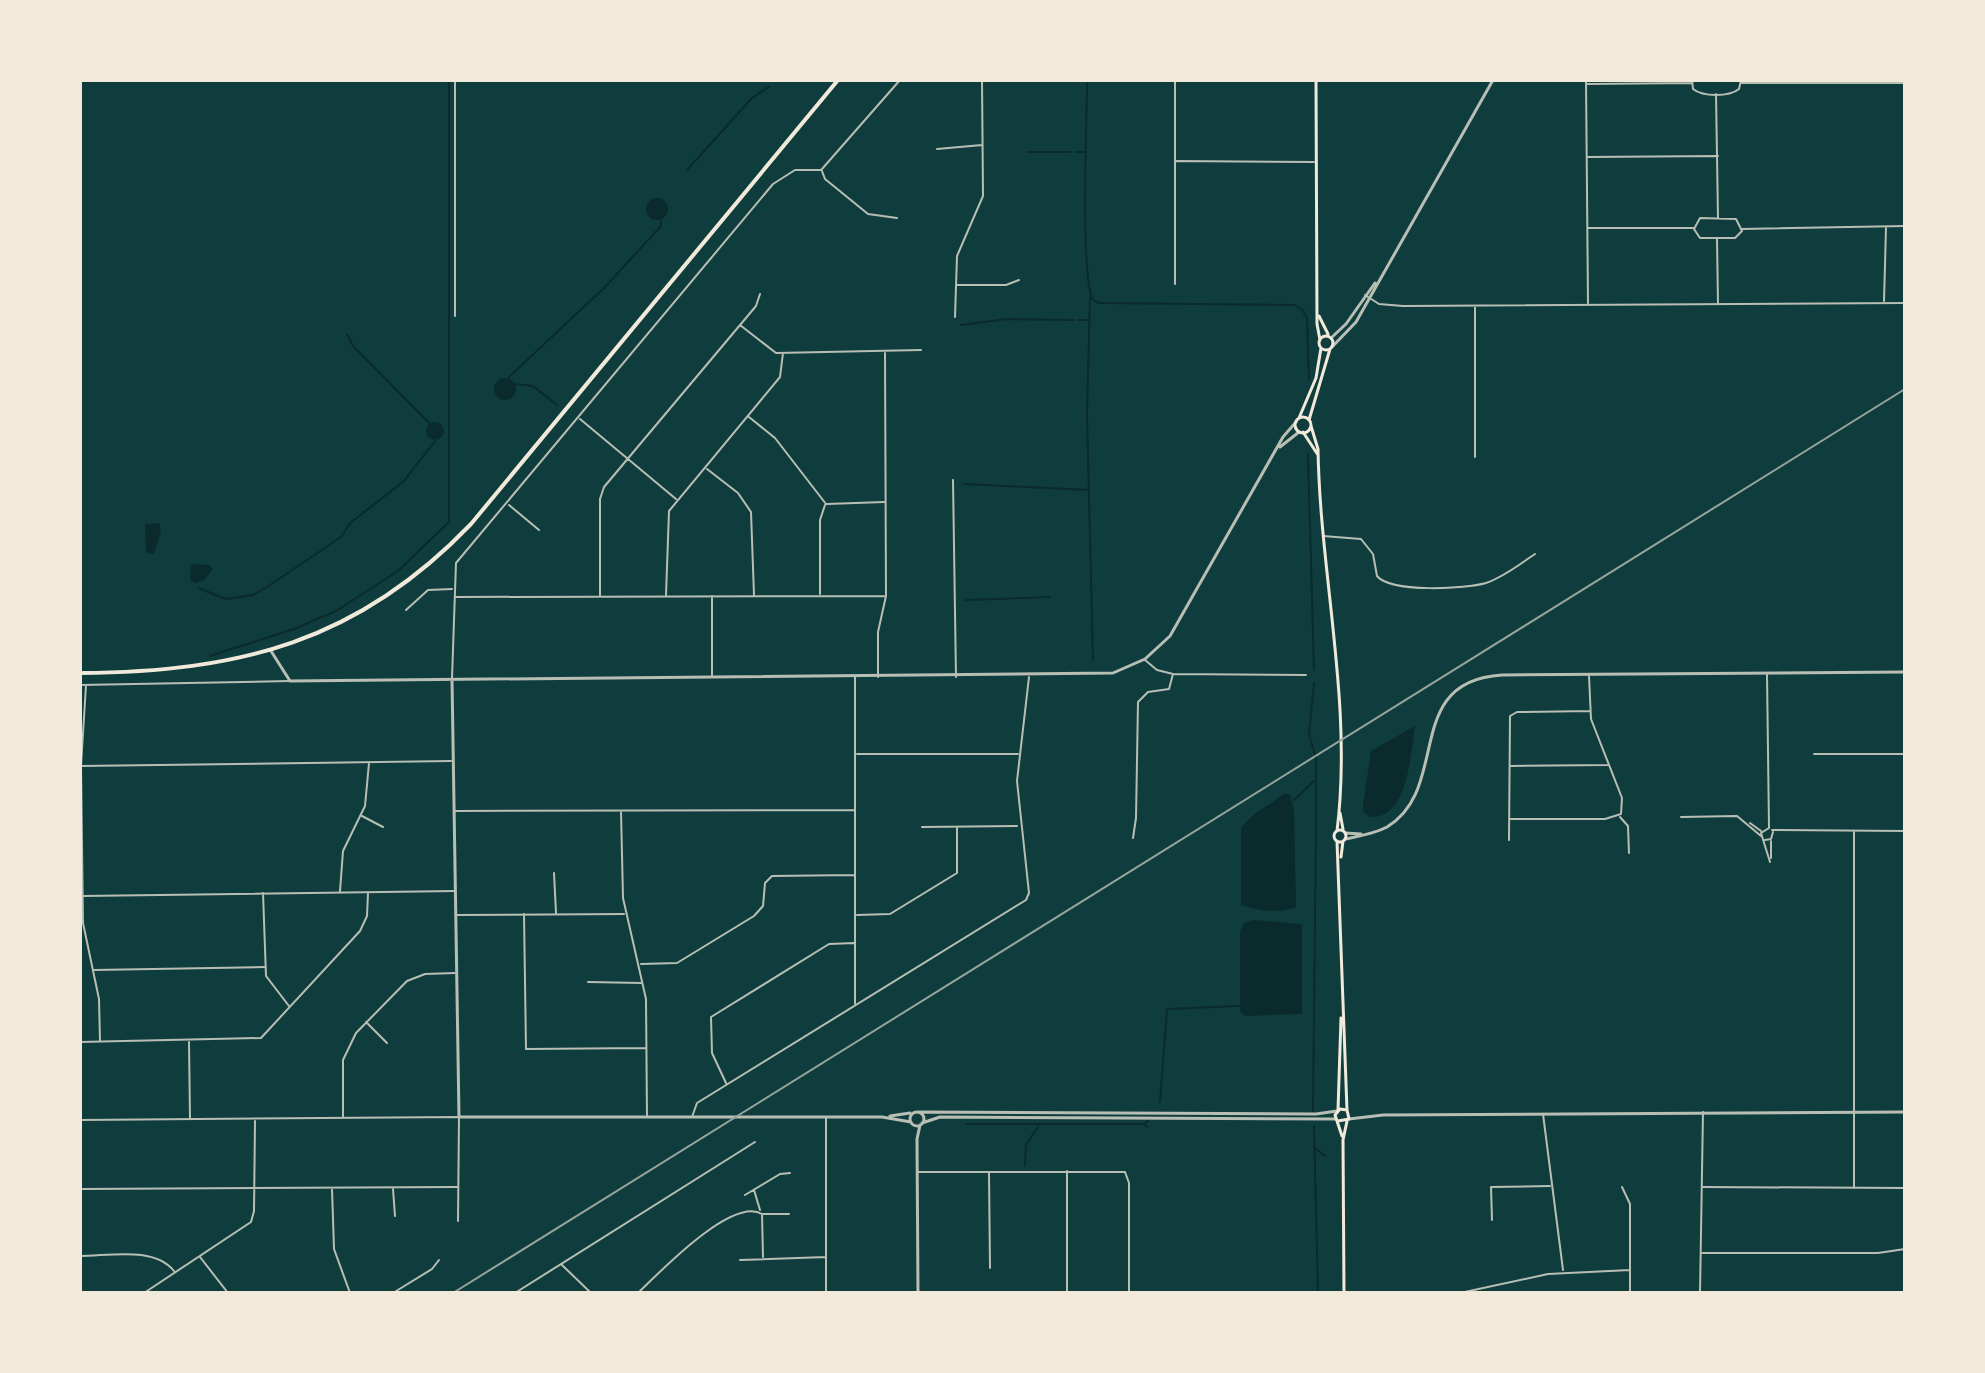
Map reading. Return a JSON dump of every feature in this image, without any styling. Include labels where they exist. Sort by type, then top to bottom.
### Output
[{"type":"highway","points":[[80,673],[181,669],[271,651],[364,611],[411,581],[443,554],[471,524],[838,80]]},
{"type":"main road","points":[[1316,80],[1317,313],[1321,348],[1316,378],[1296,422],[1318,455]]},
{"type":"main road","points":[[1317,313],[1330,337],[1331,348],[1309,420],[1318,455],[1322,536],[1337,665],[1340,810],[1334,837],[1342,840]]},
{"type":"main road","points":[[1320,340],[1330,337]]},
{"type":"main road","points":[[1321,348],[1331,348]]},
{"type":"main road","points":[[1299,418],[1309,420]]},
{"type":"main road","points":[[1301,432],[1311,426]]},
{"type":"main road","points":[[1340,810],[1344,832],[1340,866],[1341,1016],[1337,1120],[1343,1140]]},
{"type":"main road","points":[[1337,831],[1344,832]]},
{"type":"main road","points":[[1341,1016],[1348,1111],[1343,1140],[1344,1293]]},
{"type":"main road","points":[[1338,1110],[1348,1111]]},
{"type":"main road","points":[[1337,1120],[1348,1120]]},
{"type":"street","points":[[455,80],[455,316]]},
{"type":"street","points":[[458,1221],[452,679],[453,575],[456,563],[773,184],[795,170],[821,170],[900,80]]},
{"type":"street","points":[[955,317],[957,256],[983,196],[982,80]]},
{"type":"street","points":[[1175,80],[1175,284]]},
{"type":"street","points":[[1331,348],[1351,328],[1493,80]]},
{"type":"street","points":[[1588,304],[1586,82],[1692,82],[1698,93],[1716,94],[1734,93],[1741,81],[1905,83]]},
{"type":"street","points":[[1716,94],[1718,218]]},
{"type":"street","points":[[937,149],[982,145]]},
{"type":"street","points":[[1586,157],[1718,156]]},
{"type":"street","points":[[1175,161],[1316,162]]},
{"type":"street","points":[[821,170],[825,179],[868,214],[897,218]]},
{"type":"street","points":[[1694,228],[1700,218],[1718,218],[1736,219],[1742,229]]},
{"type":"street","points":[[1742,229],[1905,226]]},
{"type":"street","points":[[1884,303],[1886,227]]},
{"type":"street","points":[[1587,228],[1694,228]]},
{"type":"street","points":[[1694,228],[1700,238],[1735,238],[1742,229]]},
{"type":"street","points":[[1717,238],[1718,304]]},
{"type":"street","points":[[955,285],[1006,285],[1019,280]]},
{"type":"street","points":[[600,597],[601,493],[756,306],[760,294]]},
{"type":"street","points":[[1367,297],[1393,306],[1905,303]]},
{"type":"street","points":[[1330,337],[1346,324],[1367,297]]},
{"type":"street","points":[[1475,306],[1475,457]]},
{"type":"street","points":[[740,325],[774,352],[885,353],[921,350]]},
{"type":"street","points":[[666,596],[666,519],[677,500],[782,374],[783,353]]},
{"type":"street","points":[[878,677],[878,632],[886,596],[885,353]]},
{"type":"street","points":[[748,416],[780,443],[826,504]]},
{"type":"street","points":[[579,419],[677,500]]},
{"type":"street","points":[[80,685],[452,679],[1099,676],[1125,670],[1145,659],[1176,627],[1296,422]]},
{"type":"street","points":[[1278,450],[1301,432]]},
{"type":"street","points":[[705,467],[738,493],[751,512],[754,596]]},
{"type":"street","points":[[953,480],[956,677]]},
{"type":"street","points":[[826,504],[886,502]]},
{"type":"street","points":[[508,504],[539,530]]},
{"type":"street","points":[[820,596],[820,520],[826,504]]},
{"type":"street","points":[[1322,536],[1361,539],[1373,554],[1377,576],[1394,586],[1475,585],[1495,579],[1535,554]]},
{"type":"street","points":[[406,610],[428,590],[453,589]]},
{"type":"street","points":[[712,596],[712,677]]},
{"type":"street","points":[[453,597],[886,596]]},
{"type":"street","points":[[271,651],[290,681]]},
{"type":"street","points":[[1145,659],[1157,670],[1173,674],[1306,675]]},
{"type":"street","points":[[1342,840],[1392,823],[1414,799],[1435,718],[1457,690],[1488,676],[1905,672]]},
{"type":"street","points":[[1681,817],[1737,816],[1762,832],[1770,862],[1767,673]]},
{"type":"street","points":[[1133,838],[1138,702],[1148,692],[1169,689],[1173,674]]},
{"type":"street","points":[[1509,819],[1605,819],[1619,816],[1623,809],[1622,798],[1590,711],[1589,675]]},
{"type":"street","points":[[855,677],[855,1005]]},
{"type":"street","points":[[692,1117],[695,1105],[1026,900],[1028,888],[1019,826],[1018,754],[1029,677]]},
{"type":"street","points":[[86,685],[81,766],[83,896],[85,940],[99,999],[100,1042]]},
{"type":"street","points":[[1509,840],[1512,714],[1590,711]]},
{"type":"street","points":[[855,754],[1018,754]]},
{"type":"street","points":[[1814,754],[1905,754]]},
{"type":"street","points":[[340,893],[343,851],[361,816],[369,789],[369,761]]},
{"type":"street","points":[[81,766],[453,761]]},
{"type":"street","points":[[1510,766],[1609,765]]},
{"type":"street","points":[[621,810],[625,914],[643,983],[647,1117]]},
{"type":"street","points":[[454,811],[855,810]]},
{"type":"street","points":[[1762,832],[1768,814]]},
{"type":"street","points":[[361,816],[383,827]]},
{"type":"street","points":[[1619,816],[1628,826],[1629,853]]},
{"type":"street","points":[[922,827],[1019,826]]},
{"type":"street","points":[[856,915],[890,914],[957,873],[957,827]]},
{"type":"street","points":[[1762,832],[1771,829],[1784,832],[1905,831]]},
{"type":"street","points":[[1854,831],[1854,1188]]},
{"type":"street","points":[[1344,832],[1367,834]]},
{"type":"street","points":[[1765,840],[1784,832]]},
{"type":"street","points":[[554,873],[556,914]]},
{"type":"street","points":[[639,964],[677,963],[754,916],[763,906],[765,883],[772,876],[856,875]]},
{"type":"street","points":[[83,896],[456,891]]},
{"type":"street","points":[[80,1042],[255,1041],[360,931],[367,916],[368,892]]},
{"type":"street","points":[[263,893],[264,967],[270,984],[290,1007]]},
{"type":"street","points":[[524,914],[526,1049],[647,1048]]},
{"type":"street","points":[[457,915],[625,914]]},
{"type":"street","points":[[727,1085],[712,1053],[710,1023],[713,1015],[829,944],[855,943]]},
{"type":"street","points":[[93,970],[264,967]]},
{"type":"street","points":[[343,1118],[343,1060],[350,1042],[407,981],[425,974],[456,973]]},
{"type":"street","points":[[588,982],[643,983]]},
{"type":"street","points":[[366,1022],[387,1043]]},
{"type":"street","points":[[189,1042],[190,1120]]},
{"type":"street","points":[[80,1120],[882,1117],[917,1112],[1316,1114],[1338,1110]]},
{"type":"street","points":[[1348,1111],[1368,1115],[1905,1112]]},
{"type":"street","points":[[917,1112],[912,1123],[917,1139]]},
{"type":"street","points":[[917,1112],[923,1117],[917,1139],[918,1293]]},
{"type":"street","points":[[1700,1293],[1703,1112]]},
{"type":"street","points":[[1543,1113],[1564,1273]]},
{"type":"street","points":[[1348,1120],[1368,1115]]},
{"type":"street","points":[[826,1117],[826,1293]]},
{"type":"street","points":[[882,1117],[921,1124],[940,1117],[1337,1120]]},
{"type":"street","points":[[144,1293],[251,1222],[255,1120]]},
{"type":"street","points":[[515,1293],[755,1142]]},
{"type":"street","points":[[989,1171],[990,1268]]},
{"type":"street","points":[[1067,1171],[1067,1293]]},
{"type":"street","points":[[917,1172],[1122,1171],[1128,1176],[1129,1293]]},
{"type":"street","points":[[745,1195],[779,1174],[790,1173]]},
{"type":"street","points":[[1492,1220],[1491,1187],[1551,1186]]},
{"type":"street","points":[[80,1189],[458,1187]]},
{"type":"street","points":[[1622,1187],[1630,1204],[1630,1293]]},
{"type":"street","points":[[1703,1187],[1905,1188]]},
{"type":"street","points":[[393,1188],[395,1216]]},
{"type":"street","points":[[332,1189],[334,1249],[350,1293]]},
{"type":"street","points":[[753,1190],[761,1213],[763,1257]]},
{"type":"street","points":[[638,1293],[687,1246],[739,1213],[789,1214]]},
{"type":"street","points":[[1701,1253],[1878,1253],[1905,1249]]},
{"type":"street","points":[[80,1256],[151,1257],[168,1264],[175,1272]]},
{"type":"street","points":[[200,1257],[228,1293]]},
{"type":"street","points":[[740,1260],[826,1257]]},
{"type":"street","points":[[393,1293],[432,1269],[439,1260]]},
{"type":"street","points":[[562,1264],[591,1293]]},
{"type":"street","points":[[1460,1293],[1564,1273],[1630,1270]]},
{"type":"water","points":[[657,198],[665,201],[668,209],[665,217],[657,220],[649,217],[646,209],[649,201]]},
{"type":"water","points":[[505,378],[516,389],[505,400],[494,389]]},
{"type":"water","points":[[435,422],[444,431],[435,440],[426,431]]},
{"type":"water","points":[[159,523],[161,531],[154,554],[146,553],[145,524]]},
{"type":"water","points":[[209,565],[213,569],[204,580],[195,583],[190,580],[191,566]]},
{"type":"water","points":[[1415,726],[1409,767],[1400,797],[1382,815],[1369,817],[1363,811],[1363,805],[1371,751]]},
{"type":"water","points":[[1284,794],[1290,794],[1294,809],[1296,907],[1269,911],[1241,905],[1241,828],[1253,815]]},
{"type":"water","points":[[1245,922],[1302,924],[1302,1014],[1245,1016],[1240,1011],[1240,931]]},
{"type":"waterway","points":[[210,656],[294,629],[336,611],[398,571],[449,522],[449,80]]},
{"type":"waterway","points":[[1087,80],[1085,230],[1093,300],[1099,303],[1294,305],[1303,310],[1307,319],[1309,379]]},
{"type":"waterway","points":[[687,170],[752,98],[770,86]]},
{"type":"waterway","points":[[1027,152],[1071,152]]},
{"type":"waterway","points":[[1075,152],[1086,152]]},
{"type":"waterway","points":[[509,377],[605,287],[661,226],[661,219]]},
{"type":"waterway","points":[[1090,297],[1087,414],[1093,660]]},
{"type":"waterway","points":[[961,325],[1007,319],[1074,320]]},
{"type":"waterway","points":[[1078,320],[1088,320]]},
{"type":"waterway","points":[[347,334],[353,346],[429,423]]},
{"type":"waterway","points":[[514,384],[533,386],[557,405]]},
{"type":"waterway","points":[[198,588],[226,599],[253,595],[267,587],[341,537],[350,523],[404,481],[435,441]]},
{"type":"waterway","points":[[1308,454],[1314,670]]},
{"type":"waterway","points":[[964,484],[1089,490]]},
{"type":"waterway","points":[[966,600],[1050,597]]},
{"type":"waterway","points":[[1313,1111],[1316,757],[1309,735],[1314,683]]},
{"type":"waterway","points":[[1294,800],[1315,780]]},
{"type":"waterway","points":[[1160,1102],[1167,1009],[1239,1006]]},
{"type":"waterway","points":[[1147,1127],[1144,1124],[1148,1121]]},
{"type":"waterway","points":[[966,1124],[1144,1124]]},
{"type":"waterway","points":[[1025,1166],[1026,1145],[1039,1125]]},
{"type":"waterway","points":[[1314,1126],[1318,1293]]},
{"type":"waterway","points":[[1314,1147],[1325,1156]]},
{"type":"railway","points":[[453,1293],[1905,389]]}]
